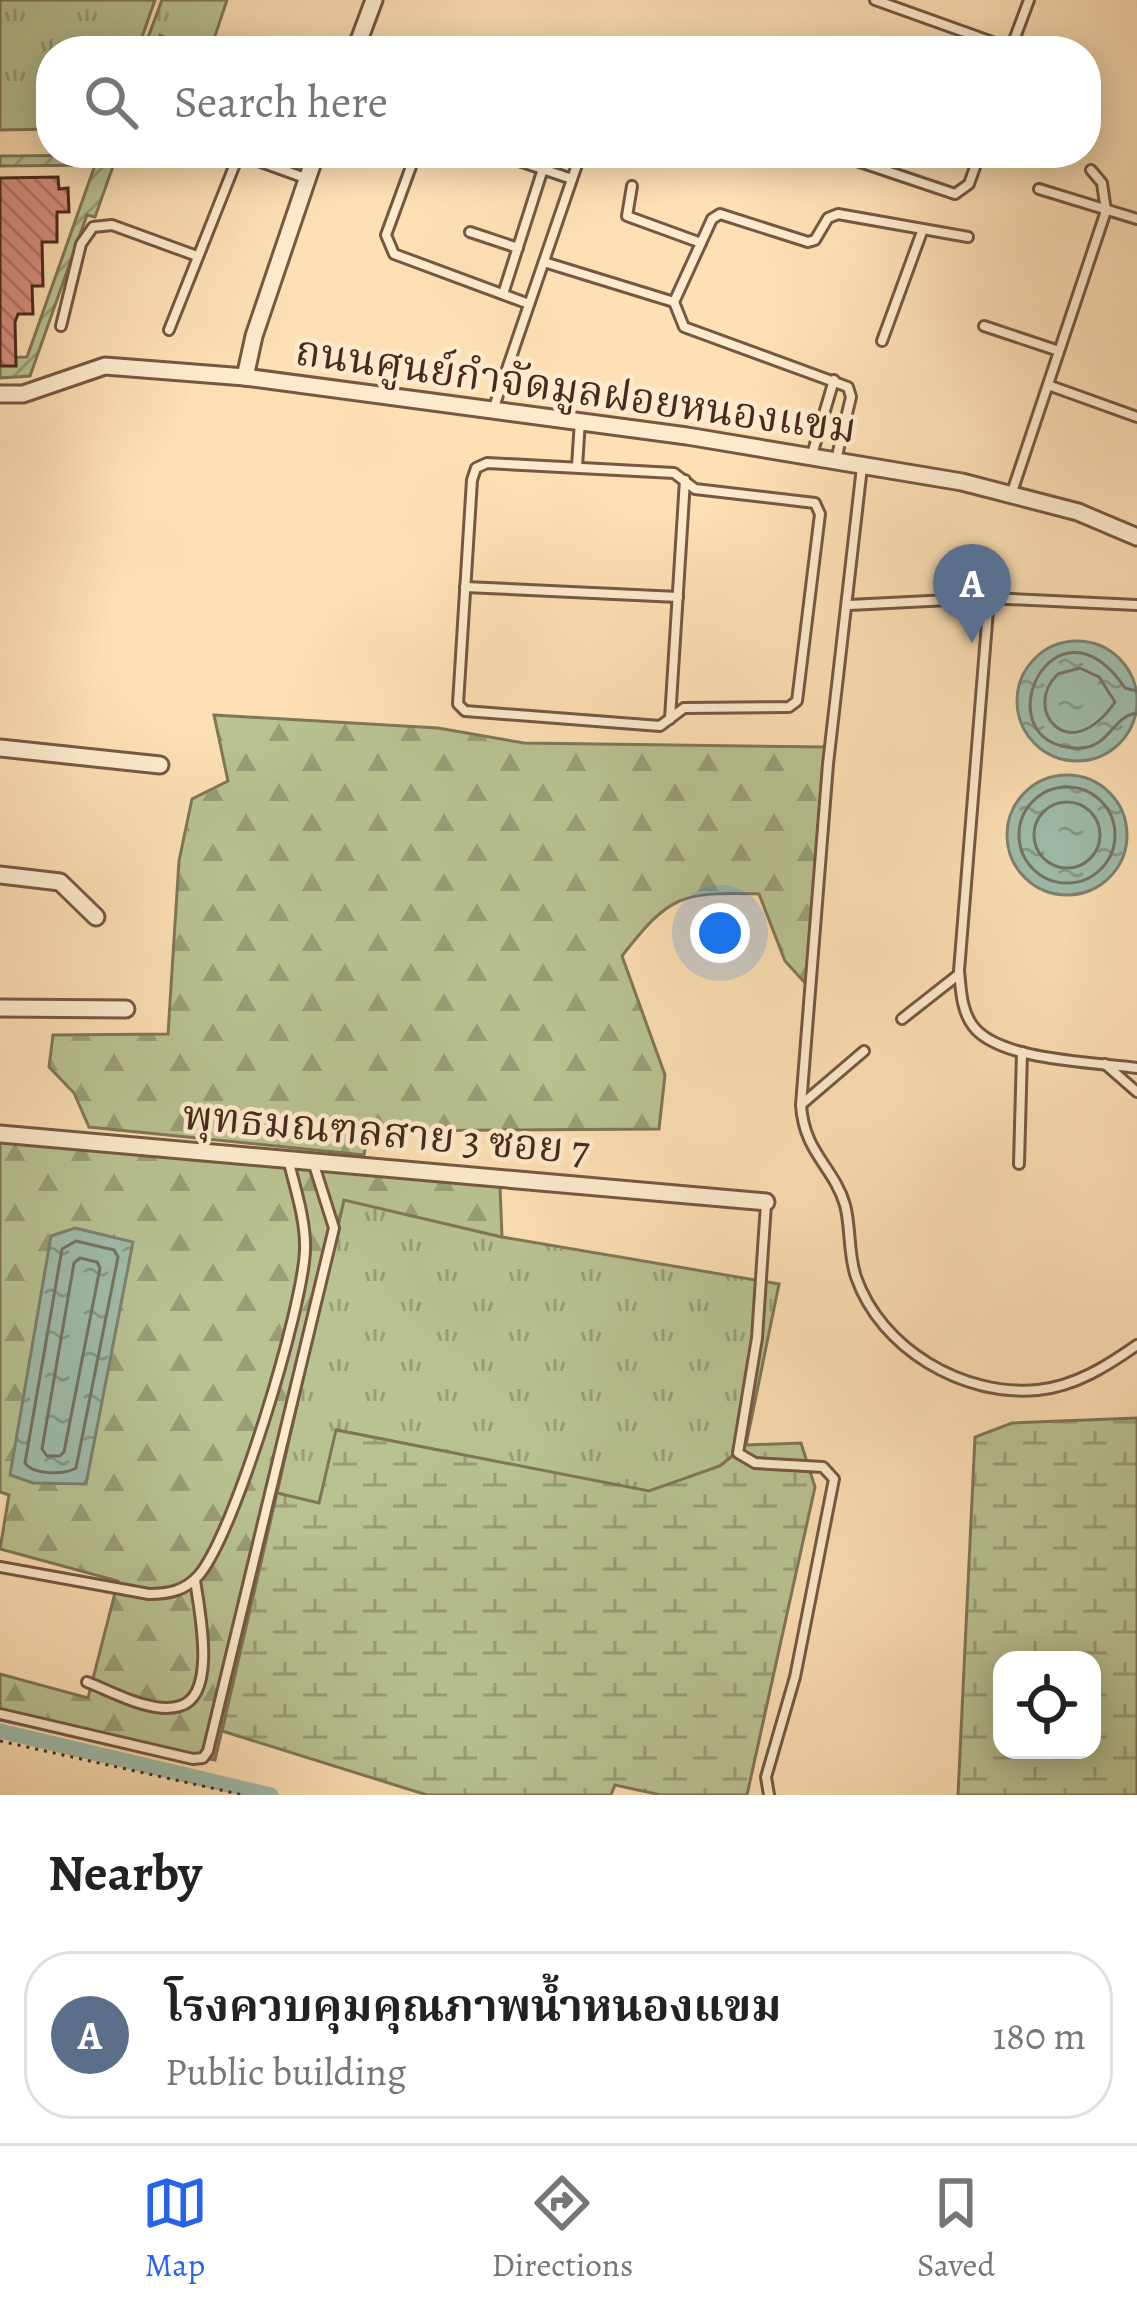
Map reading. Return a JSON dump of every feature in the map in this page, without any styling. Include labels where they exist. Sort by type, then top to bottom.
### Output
[{"type":"street","points":[[361,36],[374,0]]},
{"type":"street","points":[[245,377],[254,336],[311,168]]},
{"type":"street","name":"ถนนศูนย์กำจัดมูลฝอยหนองแขม","points":[[0,394],[23,394],[105,366],[245,377],[580,421],[1012,492],[1137,537]]},
{"type":"street","points":[[0,748],[160,765]]},
{"type":"street","points":[[0,875],[60,882],[96,917]]},
{"type":"street","points":[[0,1009],[126,1010]]},
{"type":"street","name":"พุทธมณฑลสาย 3 ซอย 7","points":[[0,1134],[766,1202]]},
{"type":"lane","points":[[875,0],[976,36]]},
{"type":"lane","points":[[1015,36],[1029,0]]},
{"type":"lane","points":[[169,330],[233,168]]},
{"type":"lane","points":[[280,168],[307,178]]},
{"type":"lane","points":[[411,168],[386,235],[388,248],[530,304]]},
{"type":"lane","points":[[538,168],[572,179]]},
{"type":"lane","points":[[494,410],[575,168]]},
{"type":"lane","points":[[878,168],[955,194],[969,184],[975,168]]},
{"type":"lane","points":[[503,294],[544,170]]},
{"type":"lane","points":[[1012,492],[1106,211],[1102,183],[1091,170]]},
{"type":"lane","points":[[632,186],[627,217],[701,243]]},
{"type":"lane","points":[[1039,189],[1137,219]]},
{"type":"lane","points":[[835,462],[851,397],[848,387],[684,327],[674,302],[712,219],[720,214],[808,242],[815,240],[828,218],[838,214],[968,237]]},
{"type":"lane","points":[[61,326],[81,244],[93,227],[112,225],[197,256]]},
{"type":"lane","points":[[882,341],[923,229]]},
{"type":"lane","points":[[470,232],[518,248]]},
{"type":"lane","points":[[544,262],[674,302]]},
{"type":"lane","points":[[984,326],[1059,351]]},
{"type":"lane","points":[[811,458],[834,380]]},
{"type":"lane","points":[[1048,385],[1137,417]]},
{"type":"lane","points":[[577,466],[580,421]]},
{"type":"lane","points":[[487,463],[577,466],[674,473],[695,489],[815,503],[820,514],[796,701],[789,707],[684,708],[660,726],[464,711],[458,704],[476,468],[487,463]]},
{"type":"lane","points":[[862,467],[828,764],[802,1127],[845,1204],[856,1279],[885,1328],[928,1365],[982,1387],[1039,1390],[1094,1375],[1137,1345]]},
{"type":"lane","points":[[670,720],[685,479]]},
{"type":"lane","points":[[466,587],[678,597]]},
{"type":"lane","points":[[849,605],[989,598],[1137,605]]},
{"type":"lane","points":[[989,598],[959,974],[962,1001],[974,1027],[997,1045],[1137,1068]]},
{"type":"lane","points":[[902,1019],[959,974]]},
{"type":"lane","points":[[801,1105],[864,1051]]},
{"type":"lane","points":[[1019,1164],[1022,1052]]},
{"type":"lane","points":[[1104,1063],[1137,1092]]},
{"type":"lane","points":[[0,1567],[149,1594],[169,1594],[195,1580],[204,1568],[253,1455],[303,1271],[304,1231],[287,1158]]},
{"type":"lane","points":[[0,1714],[194,1759],[208,1751],[334,1228],[313,1160]]},
{"type":"lane","points":[[766,1202],[757,1338],[738,1453],[755,1463],[823,1467],[834,1479],[795,1677],[766,1777],[769,1795]]},
{"type":"lane","points":[[87,1682],[154,1705],[181,1706],[191,1700],[202,1672],[203,1652],[195,1580]]},
{"type":"path","points":[[0,1742],[243,1795]]},
{"type":"green space","points":[[0,0],[155,0],[142,36],[36,36],[36,129],[0,130]]},
{"type":"green space","points":[[162,0],[227,0],[215,36],[149,36]]},
{"type":"green space","points":[[0,156],[36,156],[36,166],[0,166]]},
{"type":"green space","points":[[94,168],[112,168],[95,217],[87,215],[30,376],[0,378],[0,358],[27,357]]},
{"type":"green space","points":[[214,715],[438,728],[524,743],[828,747],[806,984],[785,961],[759,894],[694,896],[653,920],[622,956],[665,1075],[659,1129],[368,1131],[364,1155],[89,1127],[74,1093],[49,1067],[53,1035],[168,1034],[179,861],[192,799],[228,781]]},
{"type":"green space","points":[[0,1139],[500,1187],[502,1237],[344,1200],[215,1760],[0,1720],[0,1674],[88,1698],[118,1581],[0,1549],[9,1495],[0,1492]]},
{"type":"green space","points":[[344,1199],[502,1237],[779,1284],[746,1445],[720,1466],[649,1492],[337,1430],[319,1504],[277,1493]]},
{"type":"green space","points":[[1137,1418],[1137,1795],[958,1795],[975,1437],[1012,1423]]},
{"type":"green space","points":[[336,1430],[649,1491],[720,1466],[746,1445],[801,1443],[815,1487],[747,1795],[661,1795],[615,1785],[611,1795],[427,1795],[222,1731],[277,1493],[319,1503]]},
{"type":"water","points":[[1077,641],[1100,646],[1119,659],[1132,678],[1137,701],[1132,724],[1119,743],[1100,756],[1077,761],[1054,756],[1035,743],[1022,724],[1017,701],[1022,678],[1035,659],[1054,646]]},
{"type":"water","points":[[1067,775],[1090,780],[1109,793],[1122,812],[1127,835],[1122,858],[1109,877],[1090,890],[1067,895],[1044,890],[1025,877],[1012,858],[1007,835],[1012,812],[1025,793],[1044,780]]},
{"type":"water","points":[[75,1228],[133,1242],[86,1484],[33,1483],[10,1475],[51,1236]]},
{"type":"building","points":[[58,177],[59,189],[68,188],[69,212],[57,212],[57,242],[42,242],[43,286],[32,286],[33,314],[18,314],[15,322],[16,366],[0,366],[0,178]]},
{"type":"waterway","points":[[0,1731],[271,1795]]},
{"type":"place","name":"โรงควบคุมคุณภาพน้ำหนองแขม","points":[[972,643]]}]
